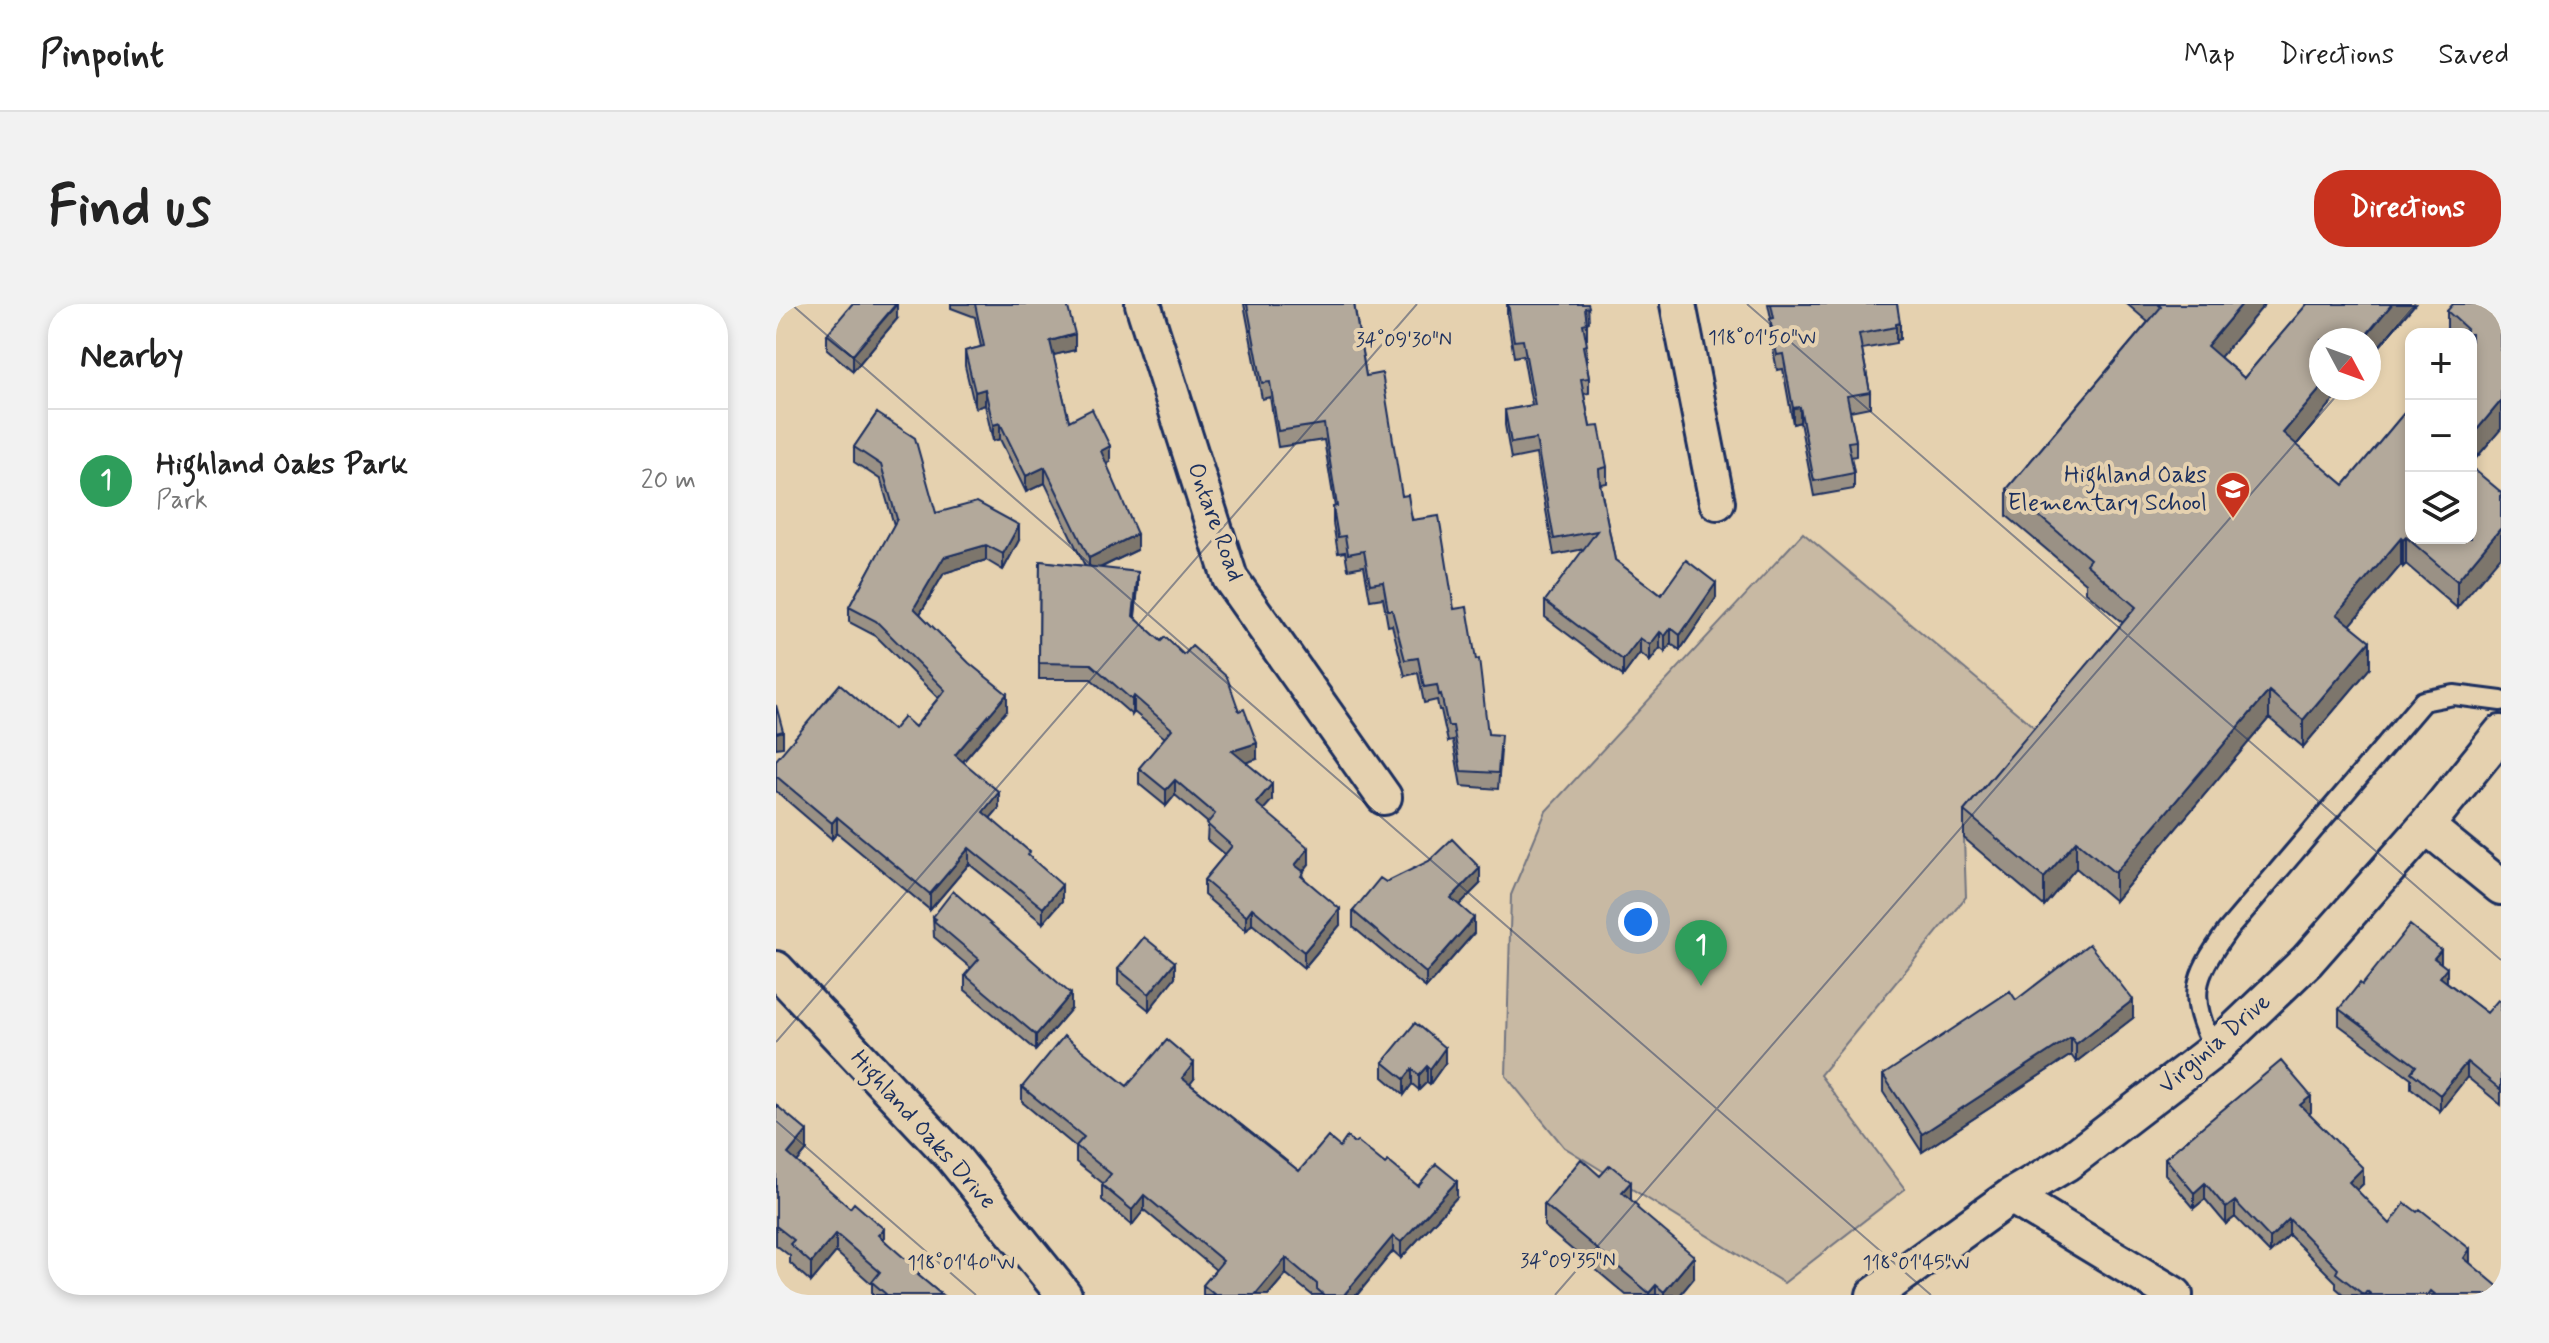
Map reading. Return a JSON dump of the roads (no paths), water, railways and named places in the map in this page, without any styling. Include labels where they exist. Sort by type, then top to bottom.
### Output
[{"type":"street","name":"Ontare Road","points":[[1143,304],[1230,578],[1384,797]]},
{"type":"street","points":[[1678,304],[1717,502]]},
{"type":"street","name":"Virginia Drive","points":[[1874,1295],[2011,1196],[2067,1163],[2214,1050],[2307,961],[2426,826],[2501,733]]},
{"type":"street","points":[[2426,826],[2501,887]]},
{"type":"street","name":"Highland Oaks Drive","points":[[776,969],[952,1156],[1064,1295]]},
{"type":"street","points":[[2011,1196],[2175,1295]]},
{"type":"lane","points":[[2214,1050],[2199,1018],[2196,986],[2208,959],[2227,931],[2423,701],[2454,695],[2501,701]]},
{"type":"place","name":"Highland Oaks Elementary School","points":[[2233,520]]},
{"type":"place","name":"Highland Oaks Park","points":[[1701,986]]}]
